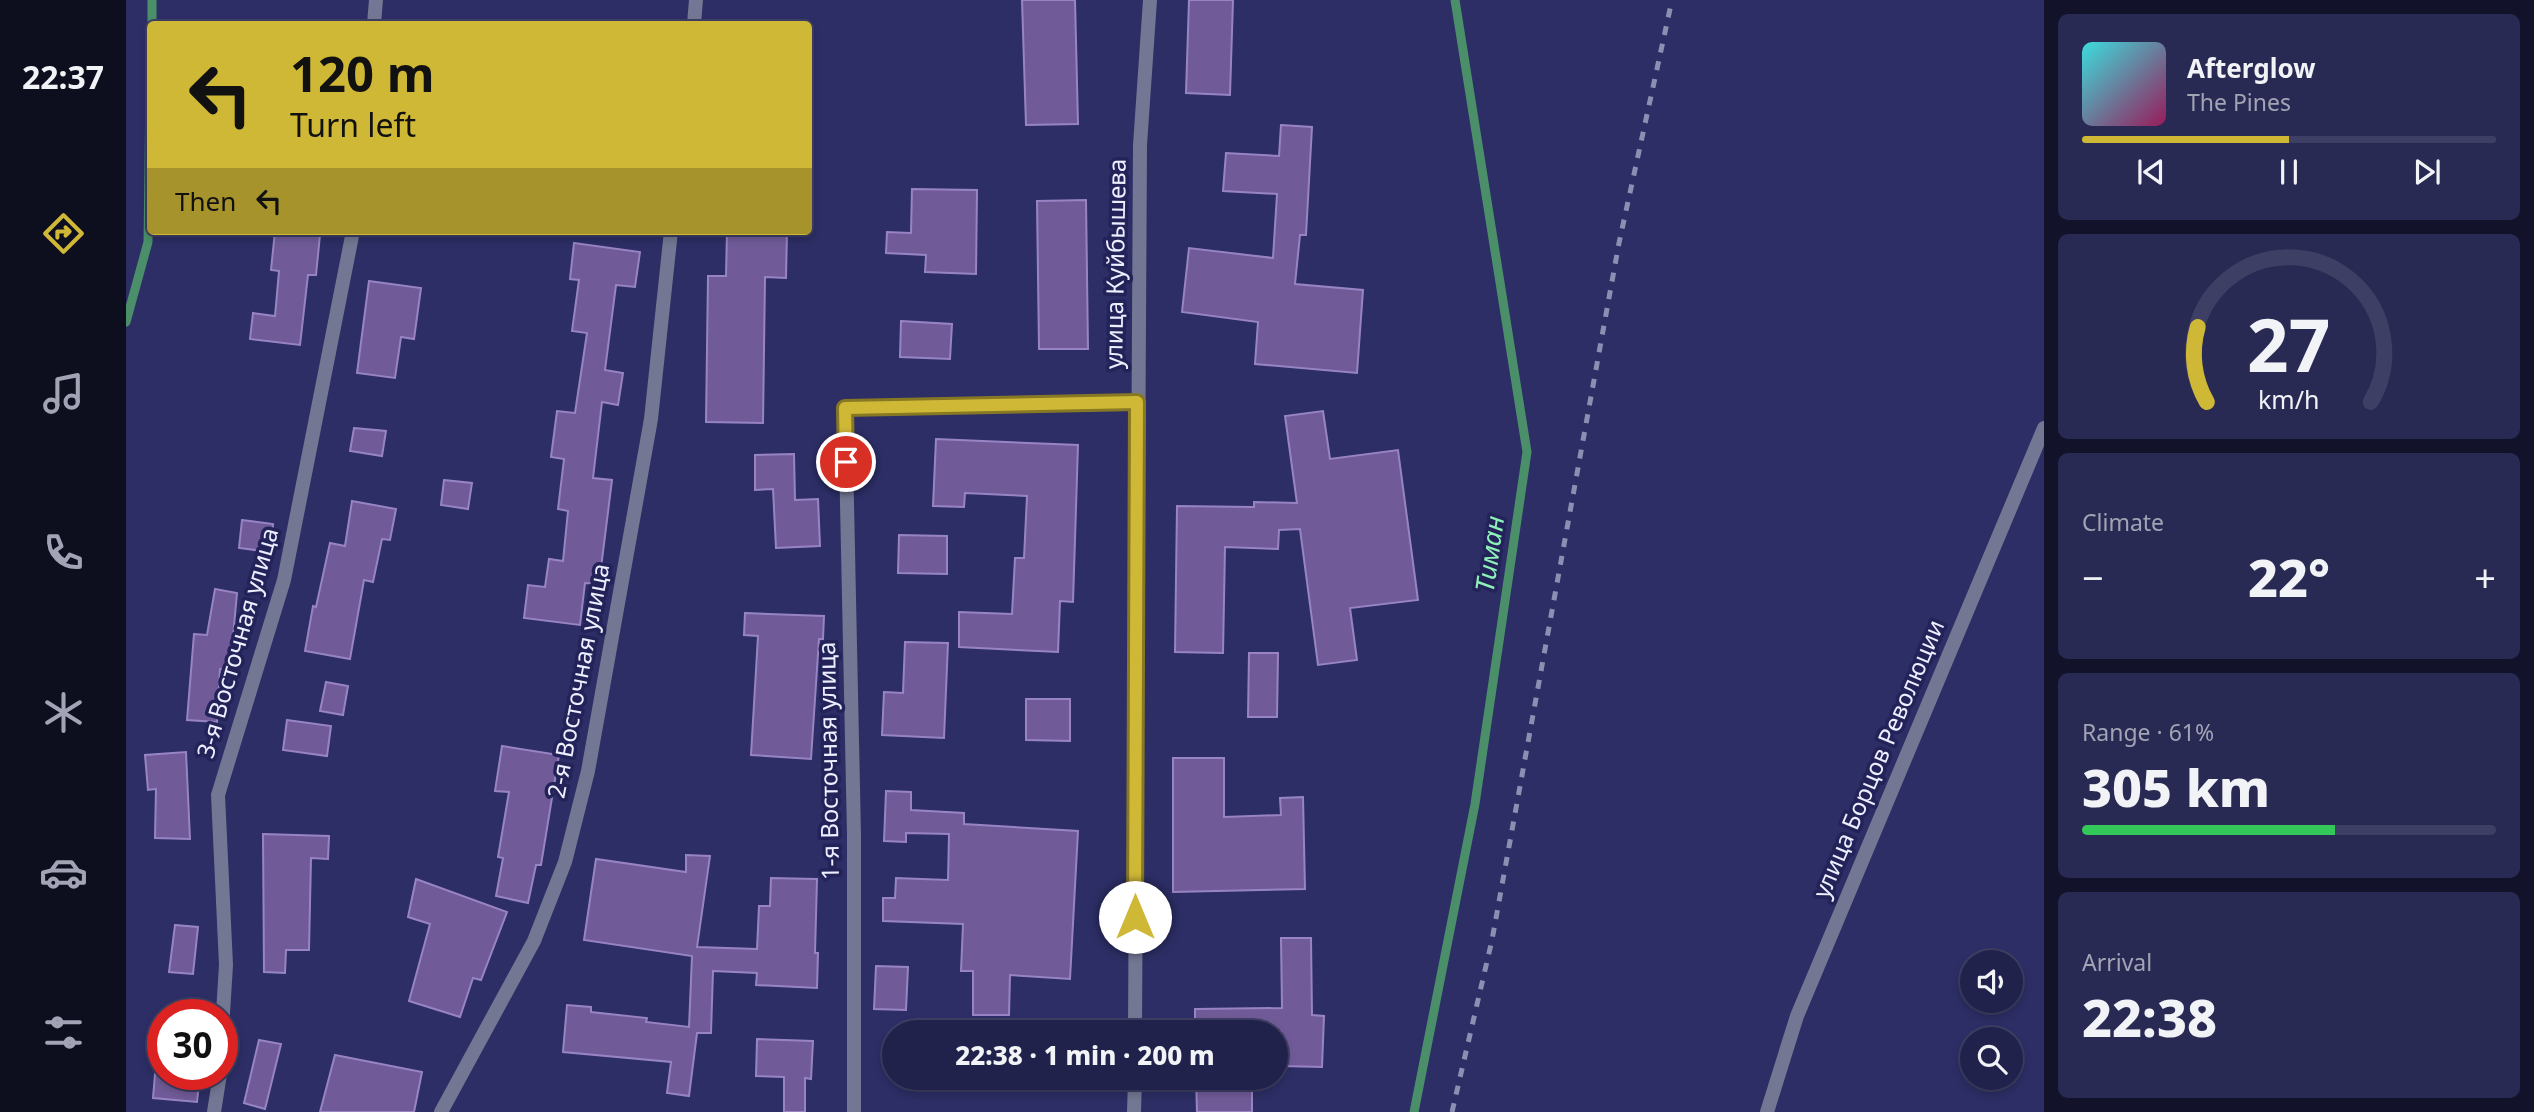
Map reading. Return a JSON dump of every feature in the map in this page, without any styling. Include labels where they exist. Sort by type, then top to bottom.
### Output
[{"type":"street","points":[[374,21],[376,0]]},
{"type":"street","points":[[694,21],[696,0]]},
{"type":"street","name":"улица Куйбышева","points":[[1135,1020],[1139,145],[1150,0]]},
{"type":"street","name":"3-я Восточная улица","points":[[224,999],[226,965],[218,795],[284,580],[353,235]]},
{"type":"street","name":"2-я Восточная улица","points":[[440,1112],[534,941],[568,849],[588,771],[651,419],[671,235]]},
{"type":"street","name":"1-я Восточная улица","points":[[854,1112],[853,821],[845,408],[1137,402]]},
{"type":"street","name":"улица Борцов Революции","points":[[1767,1112],[1797,1016],[2044,428]]},
{"type":"street","points":[[214,1112],[217,1090]]},
{"type":"street","points":[[1134,1112],[1135,1090]]},
{"type":"building","points":[[1022,0],[1075,0],[1078,124],[1026,125]]},
{"type":"building","points":[[1189,0],[1233,0],[1230,95],[1186,93]]},
{"type":"building","points":[[1281,125],[1312,127],[1306,235],[1300,235],[1295,284],[1363,290],[1357,373],[1255,364],[1258,322],[1182,312],[1189,248],[1273,258],[1277,194],[1223,191],[1226,153],[1279,156]]},
{"type":"building","points":[[912,189],[977,190],[976,274],[925,272],[926,255],[886,253],[887,232],[911,233]]},
{"type":"building","points":[[1086,200],[1088,349],[1039,349],[1037,201]]},
{"type":"building","points":[[275,235],[320,235],[316,275],[308,275],[300,345],[250,339],[253,313],[275,316],[279,271],[271,270]]},
{"type":"building","points":[[727,235],[787,235],[786,278],[765,277],[763,423],[706,422],[708,276],[726,276]]},
{"type":"building","points":[[574,243],[640,252],[635,287],[616,285],[605,370],[623,373],[618,405],[602,402],[593,478],[612,480],[599,584],[585,583],[580,625],[524,618],[528,585],[545,587],[549,559],[563,561],[568,511],[558,509],[564,459],[551,457],[557,411],[575,413],[587,333],[572,331],[579,280],[570,279]]},
{"type":"building","points":[[369,281],[421,288],[414,339],[401,337],[395,378],[357,373]]},
{"type":"building","points":[[901,321],[952,324],[950,359],[900,357]]},
{"type":"building","points":[[1323,411],[1330,459],[1398,450],[1418,600],[1350,608],[1357,660],[1318,665],[1300,529],[1279,530],[1278,549],[1225,547],[1223,653],[1175,652],[1177,506],[1254,507],[1254,502],[1297,503],[1285,416]]},
{"type":"building","points":[[354,428],[386,431],[382,456],[350,451]]},
{"type":"building","points":[[936,439],[1078,445],[1073,602],[1060,601],[1058,652],[959,647],[959,612],[1012,614],[1015,558],[1024,558],[1027,496],[965,493],[964,507],[933,506]]},
{"type":"building","points":[[794,454],[795,500],[818,499],[820,546],[776,548],[773,489],[755,490],[755,455]]},
{"type":"building","points":[[444,480],[472,483],[468,509],[441,505]]},
{"type":"building","points":[[352,501],[396,509],[390,540],[382,539],[373,582],[364,580],[350,659],[305,651],[313,606],[316,607],[330,543],[345,546]]},
{"type":"building","points":[[242,520],[273,524],[271,552],[239,548]]},
{"type":"building","points":[[899,535],[947,536],[947,574],[898,573]]},
{"type":"building","points":[[215,589],[237,593],[230,670],[220,669],[217,722],[187,720],[194,634],[207,635]]},
{"type":"building","points":[[745,613],[824,616],[823,639],[819,639],[811,759],[751,755],[758,636],[744,635]]},
{"type":"building","points":[[905,642],[948,643],[944,738],[882,735],[884,692],[903,693]]},
{"type":"building","points":[[1249,653],[1278,653],[1277,717],[1248,717]]},
{"type":"building","points":[[326,682],[348,686],[343,715],[320,711]]},
{"type":"building","points":[[1026,699],[1070,699],[1070,741],[1026,740]]},
{"type":"building","points":[[287,720],[331,726],[327,756],[283,750]]},
{"type":"building","points":[[502,746],[559,755],[541,865],[536,865],[528,903],[496,896],[503,858],[498,857],[509,792],[495,791]]},
{"type":"building","points":[[186,752],[190,839],[155,838],[156,789],[148,790],[145,755]]},
{"type":"building","points":[[1173,758],[1224,758],[1224,817],[1281,815],[1280,798],[1303,797],[1305,889],[1173,892]]},
{"type":"building","points":[[886,791],[911,792],[911,810],[964,813],[964,824],[1078,831],[1070,979],[1010,975],[1009,1015],[973,1015],[973,971],[961,971],[963,924],[883,921],[883,898],[895,898],[896,878],[948,880],[949,834],[906,833],[906,842],[884,841]]},
{"type":"building","points":[[263,834],[329,836],[328,859],[311,858],[309,950],[286,950],[285,973],[264,972]]},
{"type":"building","points":[[686,855],[710,856],[697,947],[757,949],[759,906],[770,906],[771,878],[817,879],[815,953],[818,953],[817,988],[756,985],[757,973],[713,971],[711,1033],[697,1033],[689,1096],[667,1093],[671,1062],[563,1052],[567,1005],[591,1007],[591,1012],[647,1018],[646,1022],[689,1027],[692,956],[584,940],[596,859],[686,872]]},
{"type":"building","points":[[416,879],[507,912],[481,980],[473,978],[460,1017],[409,1001],[430,924],[408,917]]},
{"type":"building","points":[[175,925],[198,927],[193,974],[169,972]]},
{"type":"building","points":[[1281,938],[1311,938],[1312,1015],[1324,1016],[1322,1067],[1288,1066],[1288,1020],[1195,1020],[1195,1009],[1282,1008]]},
{"type":"building","points":[[876,966],[908,967],[906,1010],[874,1009]]},
{"type":"building","points":[[757,1039],[813,1041],[811,1079],[805,1078],[805,1112],[784,1112],[784,1077],[756,1076]]},
{"type":"building","points":[[259,1040],[281,1044],[265,1109],[244,1103]]},
{"type":"building","points":[[335,1055],[422,1072],[414,1112],[320,1112]]},
{"type":"building","points":[[154,1090],[198,1090],[197,1102],[153,1098]]},
{"type":"building","points":[[1196,1090],[1252,1090],[1252,1112],[1197,1112]]},
{"type":"waterway","name":"Тиман","points":[[152,0],[152,21]]},
{"type":"waterway","name":"Тиман","points":[[1414,1112],[1475,804],[1527,452],[1455,0]]},
{"type":"waterway","name":"Тиман","points":[[126,322],[148,235]]},
{"type":"railway","points":[[1452,1112],[1492,940],[1619,243],[1672,0]]},
{"type":"route","points":[[846,462],[845,408],[1137,402],[1135,917]]}]
